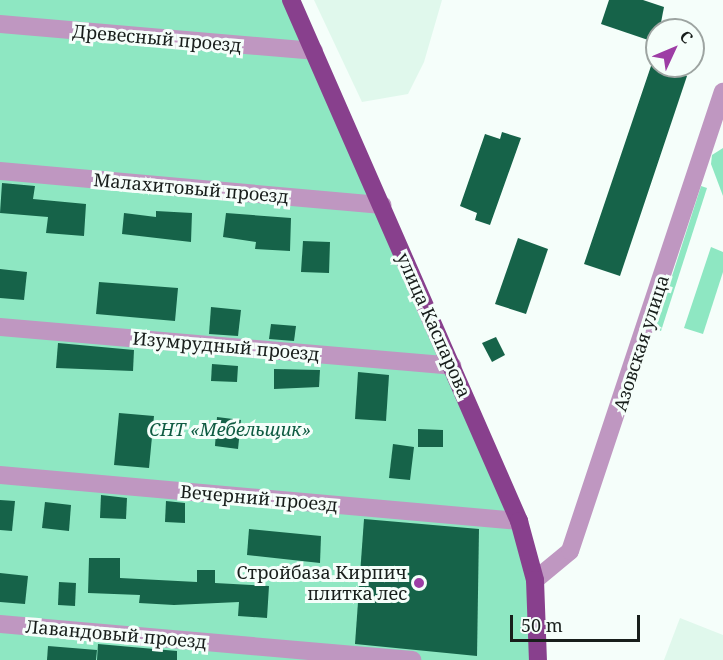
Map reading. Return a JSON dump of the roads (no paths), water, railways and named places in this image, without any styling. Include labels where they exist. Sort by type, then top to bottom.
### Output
[{"type":"main road","name":"улица Каспарова","points":[[291,0],[519,520],[535,579],[538,660]]},
{"type":"street","name":"Древесный проезд","points":[[0,24],[314,51]]},
{"type":"street","name":"Азовская улица","points":[[535,579],[570,550],[723,92]]},
{"type":"street","name":"Малахитовый проезд","points":[[0,171],[382,204]]},
{"type":"street","name":"Изумрудный проезд","points":[[0,327],[452,366]]},
{"type":"street","name":"Вечерний проезд","points":[[0,475],[519,520]]},
{"type":"street","name":"Лавандовый проезд","points":[[0,624],[412,660]]},
{"type":"place","name":"Стройбаза Кирпич плитка лес","points":[[419,583]]},
{"type":"park label","name":"СНТ «Мебельщик»","points":[[230,429]]}]
